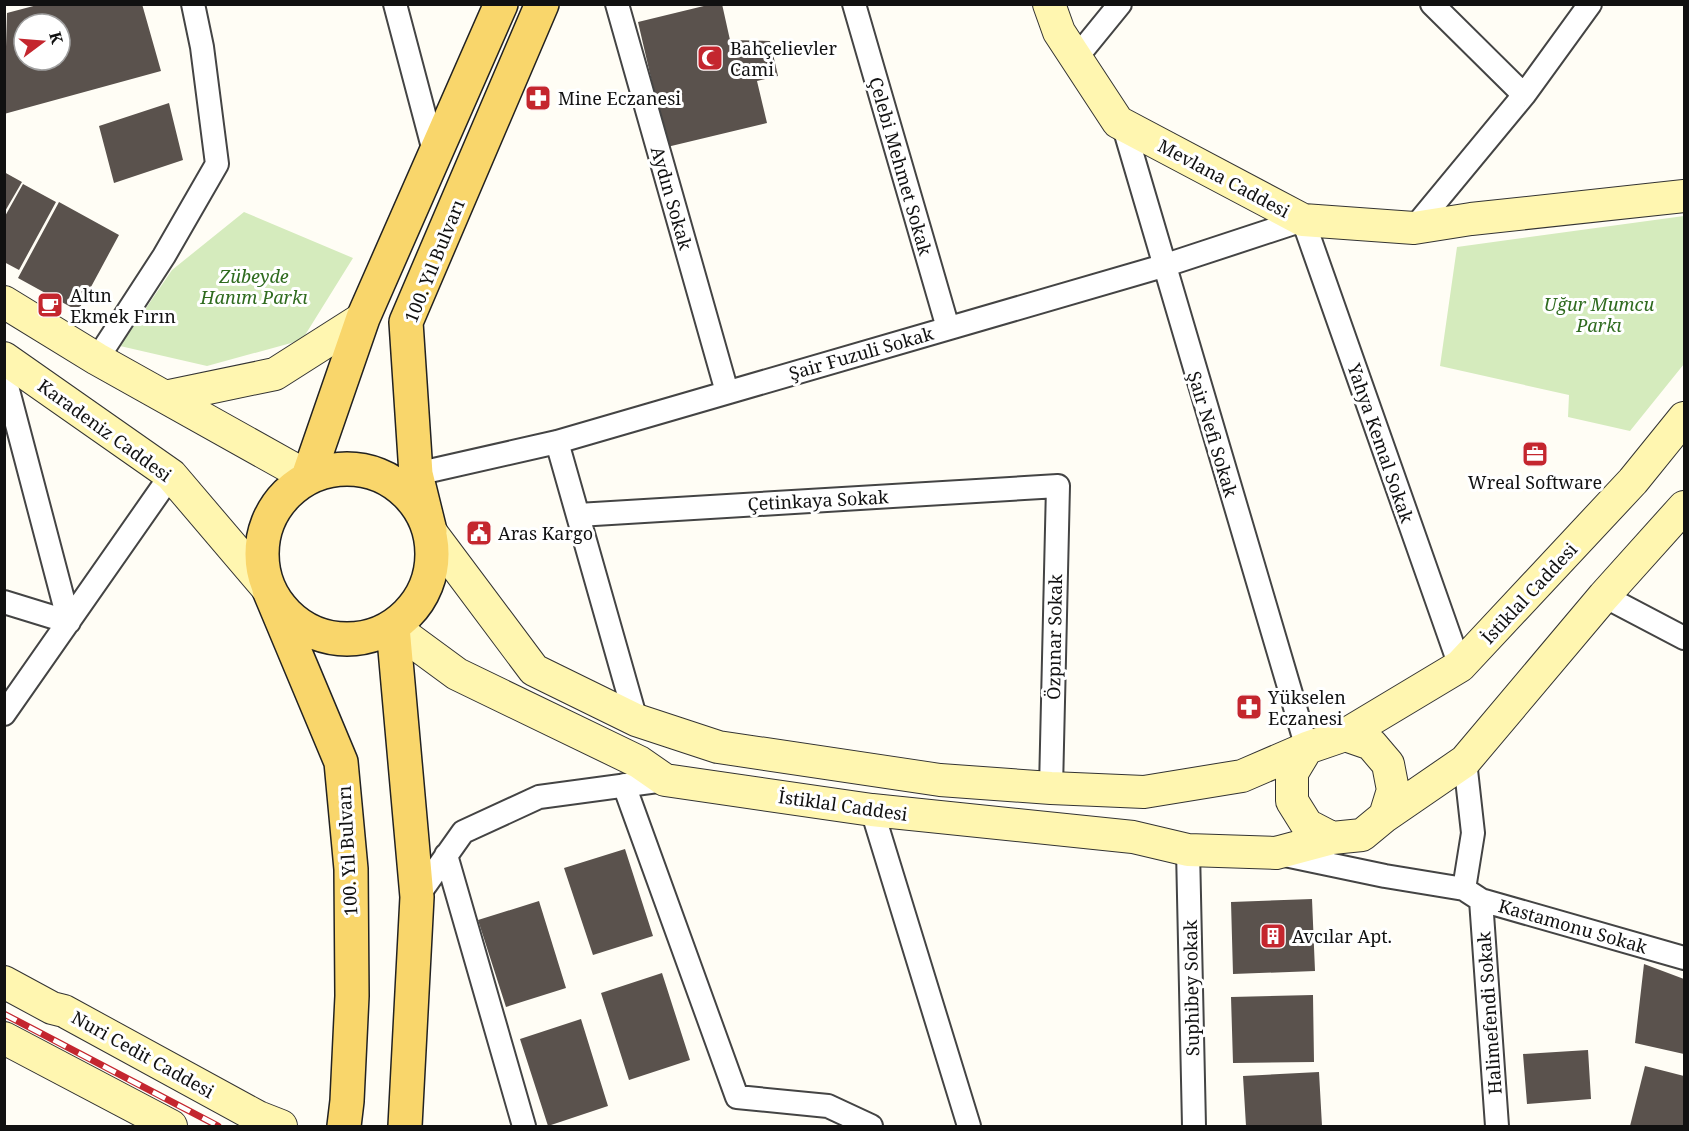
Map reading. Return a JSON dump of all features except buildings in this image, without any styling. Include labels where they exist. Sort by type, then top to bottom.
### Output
[{"type":"main road","points":[[308,477],[363,318],[501,4]]},
{"type":"main road","name":"100. Yıl Bulvarı","points":[[430,531],[416,474],[406,322],[542,4]]},
{"type":"main road","name":"Mevlana Caddesi","points":[[1049,4],[1059,32],[1118,122],[1303,220],[1414,228],[1471,219],[1684,196]]},
{"type":"main road","points":[[4,302],[97,359],[308,477]]},
{"type":"main road","points":[[165,398],[275,374],[363,318]]},
{"type":"main road","name":"Karadeniz Caddesi","points":[[4,358],[171,475],[269,590]]},
{"type":"main road","name":"İstiklal Caddesi","points":[[1346,735],[1460,666],[1633,481],[1684,418]]},
{"type":"main road","points":[[430,531],[433,558],[427,585],[413,609],[393,627],[366,638],[337,639],[309,631],[286,614],[269,590],[262,564],[263,538],[272,513],[287,492],[308,477],[333,469],[358,468],[382,475],[403,489],[420,508],[430,531],[534,670],[636,720],[717,747],[940,780],[1144,792],[1242,776],[1307,748],[1346,735],[1371,744],[1388,764],[1394,790],[1385,816]]},
{"type":"main road","points":[[1307,748],[1292,773],[1292,801],[1307,825],[1332,838],[1362,835],[1385,816],[1465,761],[1604,596],[1684,507]]},
{"type":"main road","name":"100. Yıl Bulvarı","points":[[269,590],[342,762],[351,869],[352,996],[346,1114]]},
{"type":"main road","points":[[393,627],[417,897],[405,1121]]},
{"type":"main road","name":"İstiklal Caddesi","points":[[393,627],[457,674],[639,762],[665,780],[872,810],[1133,837],[1188,850],[1276,853],[1332,838]]},
{"type":"main road","name":"Nuri Cedit Caddesi","points":[[4,982],[51,1008],[64,1011],[258,1117],[281,1126]]},
{"type":"main road","points":[[4,1038],[152,1122]]},
{"type":"street","points":[[97,359],[164,256],[217,164],[202,47],[193,4]]},
{"type":"street","points":[[395,4],[435,155]]},
{"type":"street","name":"Aydın Sokak","points":[[616,4],[727,392]]},
{"type":"street","name":"Çelebi Mehmet Sokak","points":[[854,4],[948,328]]},
{"type":"street","points":[[1076,58],[1120,4]]},
{"type":"street","points":[[1431,4],[1524,95]]},
{"type":"street","points":[[1414,228],[1524,95],[1590,4]]},
{"type":"street","name":"Şair Nefi Sokak","points":[[1118,122],[1126,134],[1163,266],[1307,748]]},
{"type":"street","name":"Şair Fuzuli Sokak","points":[[416,474],[557,442],[1163,266],[1303,220]]},
{"type":"street","name":"Yahya Kemal Sokak","points":[[1303,220],[1460,666]]},
{"type":"street","points":[[4,375],[69,622]]},
{"type":"street","points":[[557,442],[636,720]]},
{"type":"street","points":[[4,714],[171,475]]},
{"type":"street","name":"Çetinkaya Sokak","points":[[578,515],[1058,486]]},
{"type":"street","name":"Özpınar Sokak","points":[[1051,788],[1058,486]]},
{"type":"street","points":[[1604,596],[1684,638]]},
{"type":"street","points":[[4,602],[69,622]]},
{"type":"street","name":"Halimefendi Sokak","points":[[1465,761],[1473,833],[1473,894],[1497,1126]]},
{"type":"street","points":[[417,897],[463,832],[539,796],[665,780]]},
{"type":"street","points":[[624,785],[737,1097],[828,1106],[871,1126]]},
{"type":"street","points":[[872,810],[969,1126]]},
{"type":"street","name":"Suphibey Sokak","points":[[1188,850],[1194,1126]]},
{"type":"street","name":"Kastamonu Sokak","points":[[1276,853],[1473,894],[1684,958]]},
{"type":"street","points":[[446,855],[524,1126]]},
{"type":"green space","name":"Zübeyde Hanım Parkı","points":[[244,212],[353,258],[302,340],[207,366],[120,346],[172,270]]},
{"type":"green space","name":"Uğur Mumcu Parkı","points":[[1684,216],[1684,364],[1630,431],[1568,417],[1569,395],[1440,366],[1457,247]]},
{"type":"railway","points":[[4,1014],[218,1126]]},
{"type":"place","name":"Bahçelievler Cami","points":[[710,58]]},
{"type":"place","name":"Mine Eczanesi","points":[[538,98]]},
{"type":"place","name":"Altın Ekmek Fırın","points":[[50,305]]},
{"type":"place","name":"Wreal Software","points":[[1535,454]]},
{"type":"place","name":"Aras Kargo","points":[[479,533]]},
{"type":"place","name":"Yükselen Eczanesi","points":[[1249,707]]},
{"type":"place","name":"Avcılar Apt.","points":[[1273,936]]}]
